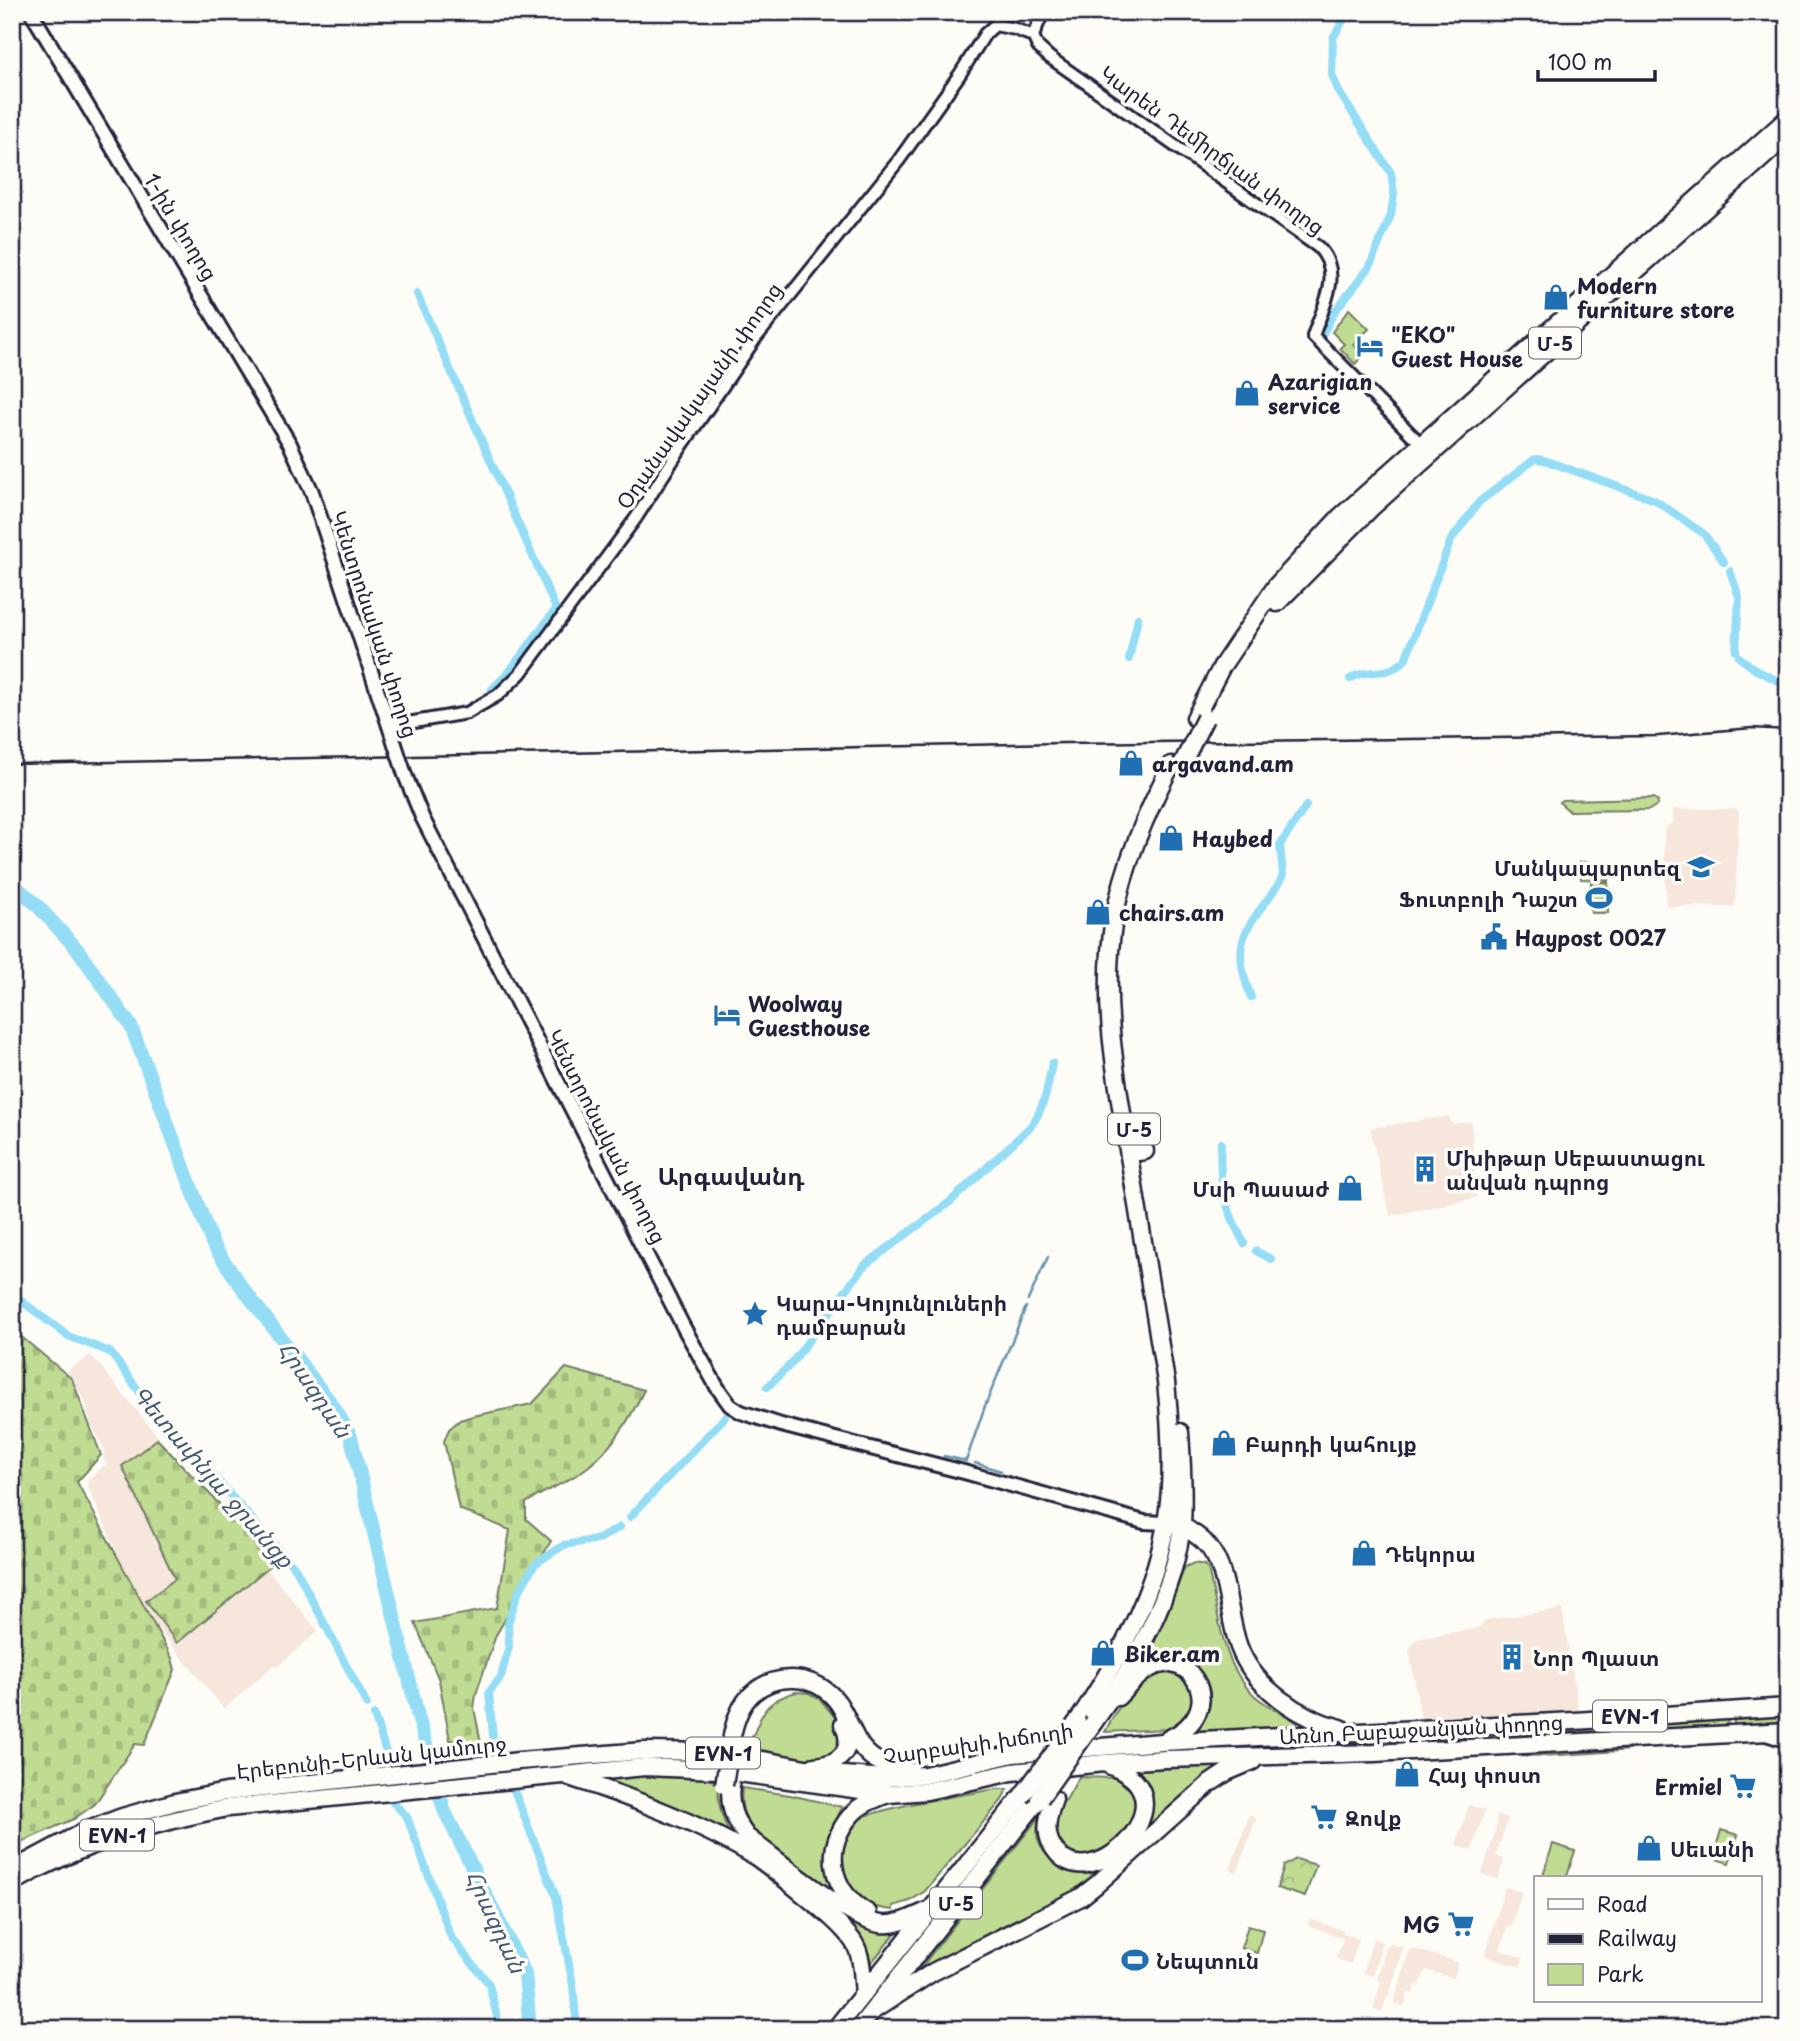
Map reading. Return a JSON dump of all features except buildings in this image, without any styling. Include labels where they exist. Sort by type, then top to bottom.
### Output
[{"type":"highway","name":"Մ-5","points":[[858,2029],[1047,1798],[1065,1763],[1118,1687],[1154,1616],[1175,1561],[1174,1524],[1181,1439],[1175,1374],[1121,1036],[1119,992],[1124,923],[1143,852],[1176,766],[1222,666],[1276,586],[1341,516],[1788,118]]},
{"type":"highway","name":"Մ-5","points":[[1422,444],[1678,233],[1788,135]]},
{"type":"highway","name":"Մ-5","points":[[835,2029],[1021,1797],[1077,1722],[1111,1668],[1144,1601],[1174,1524],[1170,1499],[1171,1430],[1166,1382],[1106,1039],[1114,919],[1133,849],[1153,801],[1176,766]]},
{"type":"highway","points":[[1174,1524],[1200,1538],[1219,1562],[1239,1647],[1256,1676],[1268,1689],[1322,1724],[1360,1732]]},
{"type":"highway","points":[[1096,1719],[1149,1669],[1163,1664],[1178,1666],[1195,1679],[1200,1693],[1200,1707],[1191,1724],[1163,1742],[1165,1759]]},
{"type":"highway","points":[[755,1857],[741,1841],[727,1816],[727,1786],[737,1715],[751,1694],[771,1682],[800,1679],[821,1687],[834,1698],[861,1746],[869,1755],[886,1765],[925,1775]]},
{"type":"highway","points":[[734,1742],[748,1707],[758,1697],[780,1686],[808,1688],[824,1698],[845,1727],[848,1737],[846,1747],[839,1759],[827,1765],[792,1766]]},
{"type":"highway","name":"Առնո Բաբաջանյան փողոց","points":[[1360,1732],[1788,1707]]},
{"type":"highway","points":[[1536,1744],[1534,1728],[1565,1726],[1574,1721]]},
{"type":"highway","name":"Առնո Բաբաջանյան փողոց","points":[[1265,1757],[1788,1731]]},
{"type":"highway","name":"Չարբախի խճուղի","points":[[520,1770],[643,1751],[681,1751],[719,1752],[864,1777],[925,1775],[1013,1754],[1163,1742],[1360,1732]]},
{"type":"highway","points":[[874,2010],[933,1972],[1081,1897],[1209,1784],[1227,1772],[1265,1757]]},
{"type":"highway","name":"Չարբախի խճուղի","points":[[520,1770],[561,1774],[645,1766],[681,1767],[889,1794],[927,1791],[1012,1772],[1165,1759],[1265,1757]]},
{"type":"highway","points":[[1047,1798],[1048,1840],[1062,1858],[1080,1865],[1094,1863],[1112,1855],[1137,1830],[1143,1814],[1143,1796],[1136,1782],[1126,1773],[1105,1763]]},
{"type":"highway","name":"Էրեբունի-Երևան կամուրջ","points":[[227,1800],[520,1770]]},
{"type":"highway","points":[[561,1774],[607,1789],[722,1839],[755,1857],[815,1903],[852,1941],[860,1955],[864,1993]]},
{"type":"highway","points":[[727,1786],[732,1811],[747,1837],[851,1914],[878,1924],[889,1924],[931,1907]]},
{"type":"highway","points":[[889,1794],[866,1802],[851,1814],[832,1854],[838,1883],[858,1906],[874,1915],[901,1915],[931,1907]]},
{"type":"highway","name":"EVN-1","points":[[12,1870],[83,1832],[122,1817],[162,1806],[227,1800]]},
{"type":"highway","name":"EVN-1","points":[[12,1883],[48,1863],[113,1837],[227,1800]]},
{"type":"main road","name":"1-ին փողոց","points":[[31,12],[298,460]]},
{"type":"main road","name":"Կենտրոնական փողոց","points":[[298,460],[312,492],[405,775],[422,817],[684,1328],[730,1405],[741,1412],[780,1425],[1144,1522],[1174,1524]]},
{"type":"main road","points":[[1763,1733],[1788,1741]]},
{"type":"street","points":[[1032,36],[1043,12]]},
{"type":"street","name":"Օդանավակայանի փողոց","points":[[391,730],[467,713],[498,695],[520,674],[636,518],[755,339],[899,160],[985,34],[995,25],[1032,36]]},
{"type":"street","name":"Կարեն Դեմիրճյան փողոց","points":[[1032,36],[1038,47],[1049,57],[1234,186],[1328,257],[1332,281],[1313,336],[1422,444]]},
{"type":"shaded area","name":"Մանկապարտեզ","points":[[1673,809],[1736,809],[1739,812],[1733,907],[1666,906],[1664,831],[1673,823]]},
{"type":"shaded area","points":[[1449,1116],[1452,1124],[1471,1122],[1476,1198],[1390,1216],[1370,1128]]},
{"type":"shaded area","points":[[91,1355],[318,1631],[224,1709],[142,1609],[88,1487],[88,1480],[107,1465],[103,1458],[105,1450],[91,1424],[85,1401],[66,1372]]},
{"type":"shaded area","points":[[1562,1609],[1579,1714],[1421,1719],[1409,1650],[1416,1639],[1478,1628],[1486,1620]]},
{"type":"shaded area","points":[[1469,1805],[1485,1810],[1472,1850],[1456,1845]]},
{"type":"shaded area","points":[[1249,1815],[1256,1818],[1237,1873],[1230,1870]]},
{"type":"shaded area","points":[[1497,1815],[1508,1818],[1496,1856],[1504,1859],[1498,1879],[1482,1874],[1498,1822]]},
{"type":"shaded area","points":[[1505,1887],[1522,1892],[1511,1927],[1508,1926],[1500,1950],[1523,1958],[1520,1967],[1485,1956]]},
{"type":"shaded area","points":[[1310,1919],[1343,1930],[1343,1934],[1359,1939],[1351,1964],[1336,1959],[1343,1938],[1308,1926]]},
{"type":"shaded area","points":[[1373,1939],[1382,1942],[1373,1976],[1363,1973]]},
{"type":"shaded area","points":[[1387,1943],[1403,1947],[1382,2012],[1373,2009],[1381,1981],[1377,1980]]},
{"type":"shaded area","points":[[1409,1950],[1458,1962],[1454,1978],[1426,1970],[1419,1985],[1416,1984],[1413,1994],[1408,1993],[1404,2006],[1394,2003]]},
{"type":"green space","points":[[1349,309],[1369,329],[1353,344],[1364,355],[1355,364],[1340,348],[1344,344],[1332,332]]},
{"type":"green space","points":[[1653,798],[1658,801],[1657,805],[1649,810],[1569,811],[1559,802],[1562,800]]},
{"type":"green space","points":[[1580,862],[1600,863],[1601,874],[1608,880],[1581,879]]},
{"type":"green space","name":"Ֆուտբոլի Դաշտ","points":[[1591,882],[1608,882],[1608,913],[1591,913]]},
{"type":"green space","points":[[12,1329],[72,1379],[101,1455],[77,1482],[172,1658],[175,1670],[144,1745],[135,1744],[95,1804],[74,1819],[12,1846]]},
{"type":"green space","points":[[566,1368],[644,1390],[624,1426],[599,1457],[578,1474],[526,1503],[526,1519],[551,1541],[496,1635],[476,1694],[474,1708],[481,1743],[450,1740],[439,1680],[415,1623],[497,1608],[510,1530],[459,1509],[444,1441],[449,1429],[460,1420],[532,1404]]},
{"type":"green space","points":[[157,1439],[247,1533],[271,1565],[177,1643],[146,1601],[175,1579],[122,1466]]},
{"type":"green space","points":[[1194,1563],[1204,1565],[1208,1569],[1222,1637],[1234,1669],[1255,1696],[1297,1722],[1296,1726],[1192,1732],[1201,1683],[1150,1661],[1149,1656],[1185,1567]]},
{"type":"green space","points":[[1160,1672],[1176,1675],[1186,1682],[1190,1687],[1194,1709],[1177,1725],[1168,1729],[1105,1732],[1134,1689]]},
{"type":"green space","points":[[796,1692],[809,1693],[820,1699],[842,1726],[843,1749],[807,1765],[745,1750],[767,1708],[773,1702]]},
{"type":"green space","points":[[1782,1715],[1785,1721],[1783,1724],[1734,1727],[1734,1718]]},
{"type":"green space","points":[[1727,1718],[1728,1727],[1541,1736],[1542,1731],[1605,1723]]},
{"type":"green space","points":[[1527,1729],[1524,1737],[1426,1739],[1426,1733]]},
{"type":"green space","points":[[1421,1734],[1421,1739],[1169,1752],[1169,1749]]},
{"type":"green space","points":[[1632,1745],[1629,1750],[1557,1755],[1522,1755],[1502,1751]]},
{"type":"green space","points":[[1220,1768],[1147,1831],[1144,1828],[1133,1770]]},
{"type":"green space","points":[[691,1775],[719,1782],[721,1813],[734,1841],[593,1776]]},
{"type":"green space","points":[[1079,1777],[1115,1778],[1133,1792],[1136,1809],[1131,1827],[1118,1841],[1100,1851],[1082,1855],[1070,1853],[1054,1842],[1053,1820],[1060,1803],[1066,1800]]},
{"type":"green space","points":[[742,1788],[842,1807],[826,1853],[829,1872],[839,1899],[754,1832],[743,1811]]},
{"type":"green space","points":[[1007,1789],[1002,1800],[925,1891],[910,1901],[893,1906],[893,1910],[858,1899],[848,1889],[842,1876],[841,1859],[848,1833],[856,1821],[901,1806]]},
{"type":"green space","points":[[1039,1817],[1038,1840],[1045,1853],[1057,1864],[1072,1871],[1086,1872],[1111,1859],[1114,1861],[1080,1889],[919,1970]]},
{"type":"green space","points":[[1721,1830],[1738,1835],[1729,1863],[1713,1858]]},
{"type":"green space","points":[[1553,1844],[1575,1851],[1567,1876],[1543,1876]]},
{"type":"green space","points":[[1296,1859],[1316,1865],[1305,1897],[1277,1888],[1284,1866]]},
{"type":"green space","points":[[835,1912],[865,1926],[898,1930],[871,1963],[862,1942]]},
{"type":"green space","points":[[1248,1926],[1263,1930],[1257,1953],[1241,1948]]},
{"type":"waterway","points":[[1323,333],[1335,311],[1369,268],[1391,215],[1394,193],[1391,173],[1339,92],[1332,75],[1333,38],[1348,12]]},
{"type":"waterway","points":[[417,294],[556,609],[509,672],[492,689]]},
{"type":"waterway","points":[[1350,679],[1365,673],[1391,669],[1405,660],[1451,540],[1479,502],[1535,459],[1655,500],[1704,534],[1724,562]]},
{"type":"waterway","points":[[1730,571],[1739,597],[1736,651]]},
{"type":"waterway","points":[[1129,659],[1138,618]]},
{"type":"waterway","points":[[1739,657],[1756,670],[1788,686]]},
{"type":"waterway","points":[[1251,997],[1241,961],[1245,935],[1280,882],[1283,874],[1280,845],[1306,806]]},
{"type":"waterway","name":"Հրազդան","points":[[12,883],[36,904],[78,950],[131,1026],[213,1245],[241,1286],[334,1407],[351,1437],[418,1716],[444,1810],[525,1974],[530,2029]]},
{"type":"waterway","points":[[767,1387],[791,1364],[865,1265],[950,1202],[1030,1127],[1042,1104],[1052,1063]]},
{"type":"waterway","points":[[1221,1143],[1224,1195],[1244,1243]]},
{"type":"waterway","points":[[1256,1251],[1271,1259]]},
{"type":"waterway","points":[[1028,1300],[1048,1257]]},
{"type":"waterway","name":"Գետափնյա ջրանցք","points":[[12,1294],[68,1336],[110,1352],[162,1422],[296,1569],[367,1705]]},
{"type":"waterway","points":[[944,1456],[966,1461],[985,1406],[1026,1307]]},
{"type":"waterway","points":[[630,1517],[725,1417]]},
{"type":"waterway","points":[[975,1463],[1001,1471]]},
{"type":"waterway","points":[[577,2029],[573,1985],[556,1897],[493,1737],[489,1692],[501,1677],[509,1646],[508,1623],[518,1593],[535,1564],[564,1545],[599,1539],[620,1527]]},
{"type":"waterway","name":"Գետափնյա ջրանցք","points":[[374,1715],[386,1752],[380,1776]]},
{"type":"waterway","name":"Գետափնյա ջրանցք","points":[[385,1794],[407,1817],[451,1937],[489,1984],[500,2029]]},
{"type":"railway","points":[[12,764],[1064,743],[1658,736],[1752,728],[1788,730]]},
{"type":"place","name":"Modern furniture store","points":[[1556,297]]},
{"type":"place","name":"\"ЕКО\" Guest House","points":[[1370,346]]},
{"type":"place","name":"Azarigian service","points":[[1247,393]]},
{"type":"place","name":"argavand.am","points":[[1131,763]]},
{"type":"place","name":"Haybed","points":[[1171,838]]},
{"type":"place","name":"Մանկապարտեզ","points":[[1701,867]]},
{"type":"place","name":"Ֆուտբոլի Դաշտ","points":[[1599,898]]},
{"type":"place","name":"chairs.am","points":[[1098,912]]},
{"type":"place","name":"Haypost 0027","points":[[1494,937]]},
{"type":"place","name":"Woolway Guesthouse","points":[[727,1015]]},
{"type":"place","name":"Մխիթար Սեբաստացու անվան դպրոց","points":[[1425,1169]]},
{"type":"place","name":"Մսի Պասաժ","points":[[1350,1188]]},
{"type":"place","name":"Կարա-Կոյունլուների դամբարան","points":[[755,1314]]},
{"type":"place","name":"Բարդի կահույք","points":[[1224,1443]]},
{"type":"place","name":"Դեկորա","points":[[1364,1553]]},
{"type":"place","name":"Biker.am","points":[[1103,1653]]},
{"type":"place","name":"Նոր Պլաստ","points":[[1512,1657]]},
{"type":"place","name":"Հայ փոստ","points":[[1407,1774]]},
{"type":"place","name":"Ermiel","points":[[1743,1786]]},
{"type":"place","name":"Զովք","points":[[1324,1817]]},
{"type":"place","name":"Սեւանի","points":[[1649,1848]]},
{"type":"place","name":"MG","points":[[1461,1924]]},
{"type":"place","name":"Նեպտուն","points":[[1135,1960]]},
{"type":"district","name":"Արգավանդ","points":[[731,1175]]}]
